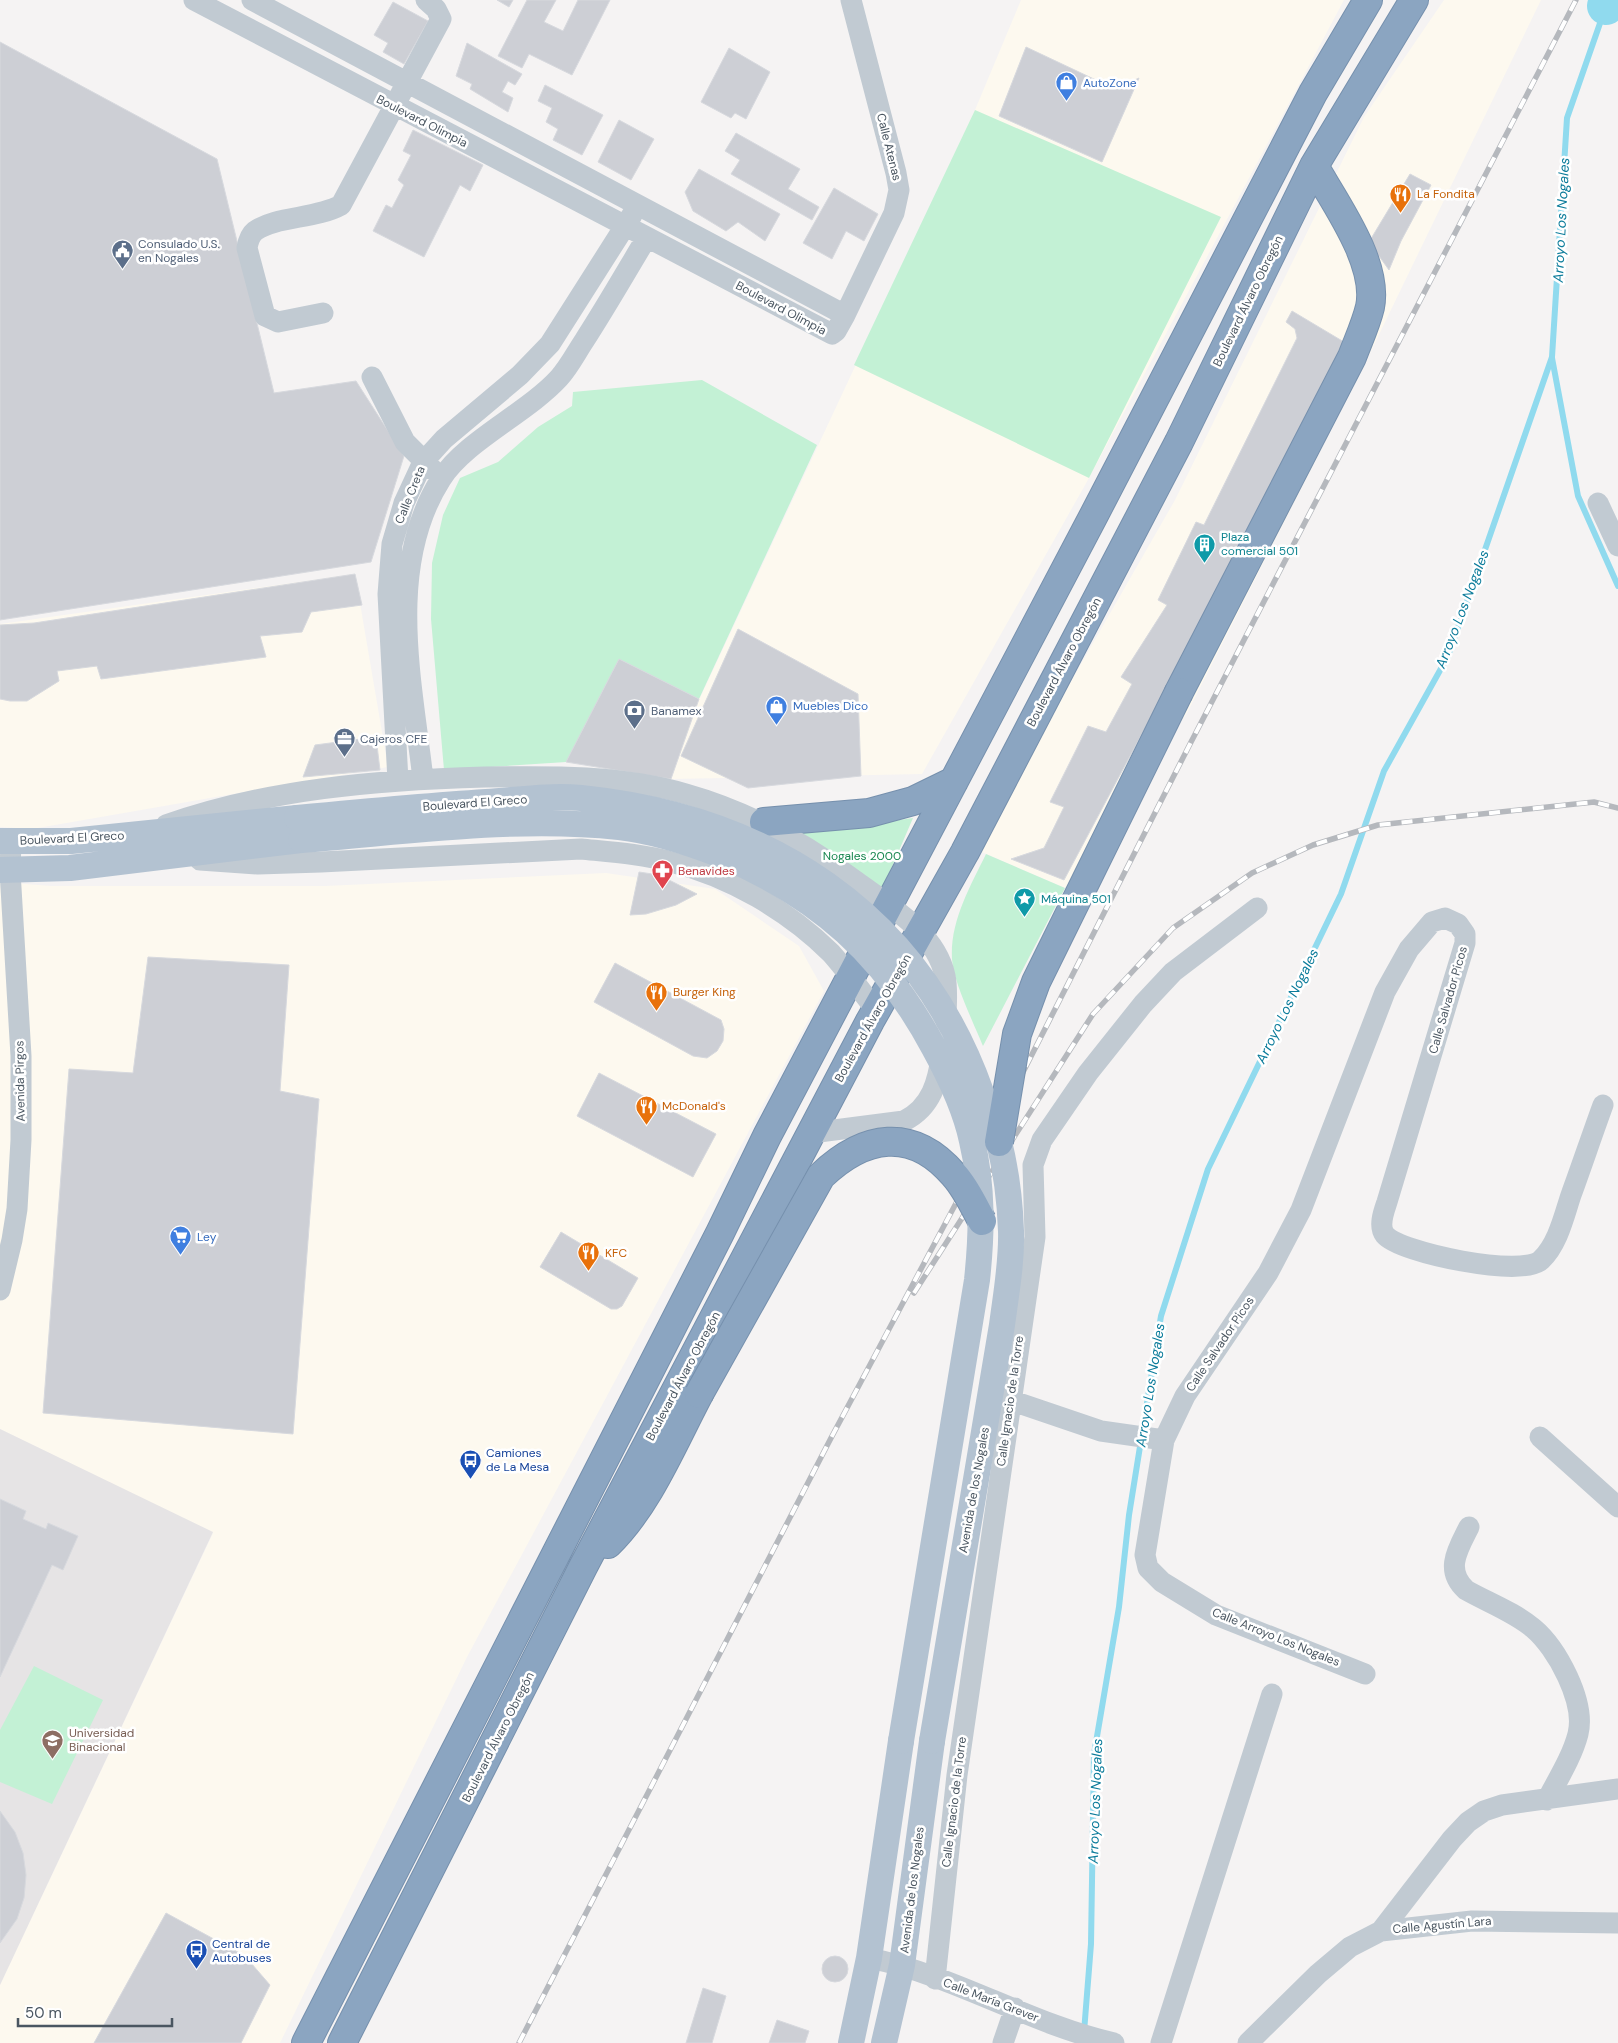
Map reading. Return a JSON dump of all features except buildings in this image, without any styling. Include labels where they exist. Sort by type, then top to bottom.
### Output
[{"type":"highway","points":[[306,2043],[720,1233],[767,1136],[1314,93],[1368,0]]},
{"type":"highway","name":"Boulevard Álvaro Obregón","points":[[342,2043],[583,1567],[876,1010],[965,852],[1179,442],[1314,166],[1414,0]]},
{"type":"highway","points":[[999,1142],[1017,1034],[1036,982],[1179,692],[1352,357],[1370,306],[1371,286],[1364,260],[1350,229],[1314,166]]},
{"type":"highway","points":[[764,822],[869,812],[913,801],[954,781]]},
{"type":"highway","points":[[583,1567],[619,1533],[632,1516],[821,1176],[837,1161],[854,1150],[874,1143],[909,1142],[940,1159],[956,1176],[982,1221]]},
{"type":"main road","name":"Boulevard El Greco","points":[[5,870],[70,868],[157,858],[299,829],[469,803],[577,798],[631,804],[688,817],[743,837],[806,872],[852,903],[883,931],[906,956]]},
{"type":"main road","name":"Boulevard El Greco","points":[[5,841],[72,841],[139,834],[510,823],[567,823],[621,827],[685,841],[740,863],[794,891],[834,919],[892,981],[921,1023],[954,1084],[972,1139],[979,1175],[982,1221]]},
{"type":"main road","name":"Avenida de los Nogales","points":[[884,2043],[902,1965],[932,1741],[1009,1274],[1010,1222],[1008,1193],[999,1142],[974,1070],[949,1020],[906,956]]},
{"type":"main road","points":[[851,2043],[869,1958],[901,1741],[977,1280],[982,1221]]},
{"type":"street","name":"Boulevard Olimpia","points":[[194,0],[829,334],[836,331],[845,315],[252,0]]},
{"type":"street","points":[[323,313],[278,322],[265,316],[247,248],[248,241],[254,232],[268,225],[329,211],[341,205],[441,18],[436,9],[426,0]]},
{"type":"street","name":"Calle Atenas","points":[[845,315],[894,213],[899,190],[851,0]]},
{"type":"street","name":"Calle Creta","points":[[398,781],[388,594],[392,544],[404,503],[423,462],[467,418],[524,370],[550,344],[637,206]]},
{"type":"street","name":"Calle Creta","points":[[423,779],[408,642],[409,568],[416,535],[424,513],[442,478],[459,460],[559,378],[585,340],[647,237]]},
{"type":"street","points":[[562,326],[585,340]]},
{"type":"street","points":[[372,377],[405,442],[423,462],[442,478]]},
{"type":"street","points":[[1598,503],[1618,546]]},
{"type":"street","points":[[139,834],[207,810],[311,790],[423,779],[544,776],[632,783],[686,794],[764,822],[794,838],[889,905],[920,932],[935,953],[946,978],[946,1027],[940,1069],[934,1091],[924,1107],[904,1121],[811,1132]]},
{"type":"street","name":"Avenida Pirgos","points":[[0,1290],[17,1209],[21,1140],[21,1056],[5,870],[5,841]]},
{"type":"street","points":[[157,858],[258,864],[581,849],[622,853],[672,862],[706,874],[759,897],[831,953],[876,1010]]},
{"type":"street","name":"Calle Ignacio de la Torre","points":[[935,1979],[957,1775],[1035,1237],[1033,1165],[1042,1140],[1088,1073],[1143,1004],[1173,972],[1257,908]]},
{"type":"street","name":"Calle Salvador Picos","points":[[1164,1440],[1184,1396],[1268,1273],[1301,1210],[1385,992],[1409,949],[1432,922],[1445,918],[1458,924],[1465,934],[1465,943],[1382,1219],[1383,1230],[1386,1235],[1398,1244],[1485,1265],[1513,1268],[1533,1266],[1546,1254],[1558,1231],[1603,1105]]},
{"type":"street","points":[[1010,1400],[1101,1431],[1164,1440]]},
{"type":"street","points":[[1540,1437],[1618,1507]]},
{"type":"street","name":"Calle Arroyo Los Nogales","points":[[1164,1440],[1145,1556],[1148,1568],[1162,1582],[1216,1615],[1365,1674]]},
{"type":"street","points":[[1468,1527],[1453,1565],[1459,1584],[1466,1590],[1531,1626],[1545,1639],[1569,1681],[1576,1700],[1579,1713],[1578,1733],[1547,1800]]},
{"type":"street","points":[[1161,2043],[1272,1694]]},
{"type":"street","points":[[1381,1931],[1452,1839],[1468,1822],[1484,1811],[1502,1805],[1618,1790]]},
{"type":"street","name":"Calle Agustín Lara","points":[[1248,2043],[1318,1974],[1350,1946],[1381,1931],[1472,1921],[1618,1923]]},
{"type":"street","name":"Calle María Grever","points":[[869,1958],[902,1965],[1015,2008],[1073,2033],[1114,2043]]},
{"type":"street","points":[[1003,2043],[1015,2008]]},
{"type":"shaded area","points":[[1021,0],[1344,0],[1089,478],[922,774],[671,779],[566,762],[619,659],[700,698],[975,110]]},
{"type":"shaded area","points":[[1444,0],[1541,0],[1372,349],[1187,713],[1065,888],[975,849],[1175,500],[1364,117]]},
{"type":"shaded area","points":[[355,574],[388,767],[32,829],[0,827],[0,624]]},
{"type":"shaded area","points":[[606,873],[715,889],[799,946],[824,991],[467,1657],[280,2043],[0,2043],[0,1985],[213,1533],[0,1429],[0,882],[51,886],[325,886]]},
{"type":"shaded area","name":"Universidad Binacional","points":[[0,1429],[213,1532],[0,1985]]},
{"type":"green space","points":[[975,110],[1221,217],[1089,478],[854,365]]},
{"type":"green space","points":[[702,380],[817,445],[699,699],[619,659],[566,762],[444,770],[431,619],[432,563],[443,515],[460,478],[498,462],[538,427],[572,406],[573,392]]},
{"type":"green space","name":"Nogales 2000","points":[[913,818],[876,904],[776,831],[843,828]]},
{"type":"green space","points":[[986,854],[1065,888],[983,1046],[956,979],[953,968],[952,945],[962,905]]},
{"type":"green space","points":[[34,1666],[103,1700],[52,1804],[0,1782],[0,1730]]},
{"type":"waterway","name":"Arroyo Los Nogales","points":[[1606,6],[1609,0]]},
{"type":"waterway","name":"Arroyo Los Nogales","points":[[1084,2032],[1091,1944],[1094,1754],[1119,1607],[1129,1515],[1161,1316],[1208,1169],[1341,894],[1384,771],[1448,656],[1552,357],[1567,118],[1606,6]]},
{"type":"waterway","points":[[1552,358],[1578,496],[1618,586]]},
{"type":"railway","points":[[519,2043],[831,1438],[962,1192],[1190,744],[1576,0]]},
{"type":"railway","points":[[914,1293],[1093,1014],[1173,928],[1252,873],[1313,845],[1378,825],[1594,802],[1618,808]]},
{"type":"place","name":"AutoZone","points":[[1067,102]]},
{"type":"place","name":"La Fondita","points":[[1401,213]]},
{"type":"place","name":"Consulado U.S. en Nogales","points":[[122,270]]},
{"type":"place","name":"Plaza comercial 501","points":[[1205,563]]},
{"type":"place","name":"Muebles Dico","points":[[777,725]]},
{"type":"place","name":"Banamex","points":[[635,730]]},
{"type":"place","name":"Cajeros CFE","points":[[344,758]]},
{"type":"place","name":"Benavides","points":[[662,890]]},
{"type":"place","name":"Máquina 501","points":[[1025,918]]},
{"type":"place","name":"Burger King","points":[[657,1011]]},
{"type":"place","name":"McDonald's","points":[[646,1125]]},
{"type":"place","name":"Ley","points":[[181,1256]]},
{"type":"place","name":"KFC","points":[[589,1272]]},
{"type":"place","name":"Camiones de La Mesa","points":[[470,1479]]},
{"type":"place","name":"Universidad Binacional","points":[[53,1759]]},
{"type":"place","name":"Central de Autobuses","points":[[196,1970]]}]
